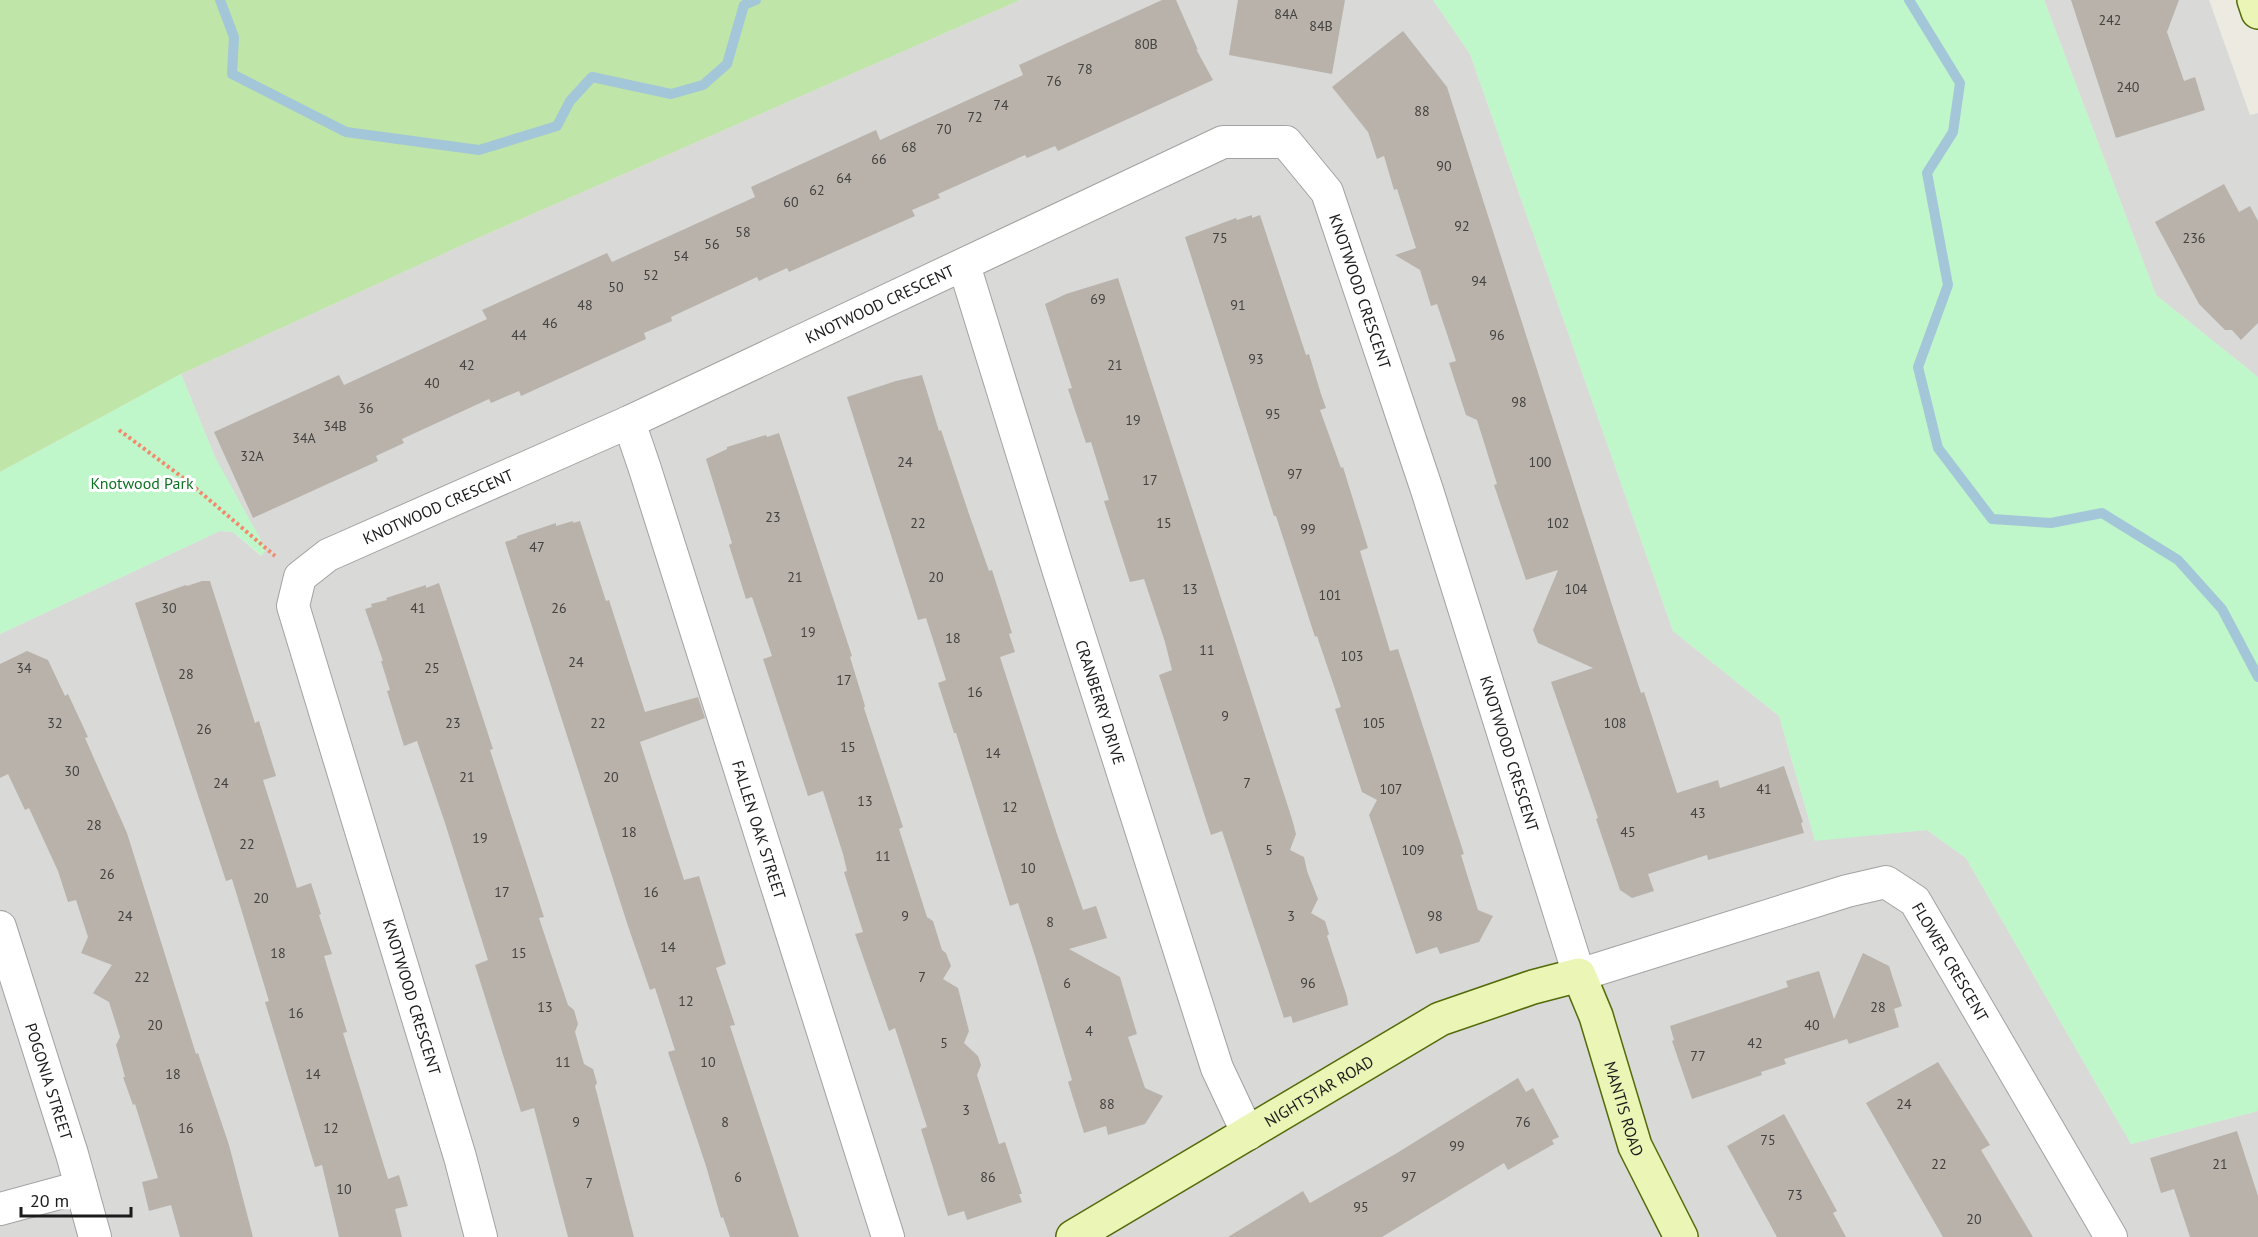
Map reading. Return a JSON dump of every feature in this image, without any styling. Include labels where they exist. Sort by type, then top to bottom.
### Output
[{"type":"street","points":[[2254,0],[2258,12]]},
{"type":"street","name":"KNOTWOOD CRESCENT","points":[[481,1237],[460,1157],[293,606],[300,577],[328,555],[629,422],[1223,142],[1286,142],[1327,192],[1427,490],[1579,975]]},
{"type":"street","name":"CRANBERRY DRIVE","points":[[964,266],[1217,1068],[1248,1134]]},
{"type":"street","name":"FALLEN OAK STREET","points":[[629,422],[888,1237]]},
{"type":"street","name":"FLOWER CRESCENT","points":[[1579,975],[1847,891],[1886,882],[1915,901],[2111,1237]]},
{"type":"street","name":"POGONIA STREET","points":[[0,927],[94,1237]]},
{"type":"street","name":"NIGHTSTAR ROAD","points":[[1074,1237],[1440,1019],[1533,987],[1579,975]]},
{"type":"street","name":"MANTIS ROAD","points":[[1579,975],[1596,1016],[1635,1146],[1681,1237]]},
{"type":"street","points":[[0,1209],[81,1188]]},
{"type":"path","points":[[119,429],[186,480],[266,549]]},
{"type":"shaded area","points":[[1020,0],[1433,0],[1470,54],[1673,631],[1779,716],[1815,840],[1927,830],[1966,858],[2131,1144],[2258,1111],[2258,1237],[0,1237],[0,634],[220,531],[233,532],[261,556],[215,457],[181,374],[469,242]]},
{"type":"shaded area","points":[[2044,0],[2209,0],[2250,115],[2258,113],[2258,377],[2156,295]]},
{"type":"green space","points":[[0,0],[1020,0],[469,242],[181,374],[0,472]]},
{"type":"green space","points":[[1433,0],[2044,0],[2156,295],[2258,377],[2258,1111],[2131,1144],[1966,858],[1927,830],[1815,841],[1779,716],[1673,631],[1470,54]]},
{"type":"green space","name":"Knotwood Park","points":[[181,374],[215,457],[266,549],[262,556],[233,532],[220,531],[0,634],[0,472]]},
{"type":"building","points":[[1162,0],[1176,0],[1198,50],[1196,49],[1213,80],[1058,151],[1055,146],[1027,158],[1025,155],[938,194],[940,198],[912,210],[915,216],[789,272],[787,268],[759,281],[757,277],[671,317],[672,321],[644,333],[646,339],[521,396],[519,391],[491,403],[489,399],[402,439],[404,443],[376,456],[378,461],[253,518],[214,432],[339,375],[344,385],[487,319],[482,310],[607,253],[612,262],[755,197],[751,187],[876,130],[880,140],[1023,75],[1019,65]]},
{"type":"building","points":[[1238,0],[1345,0],[1332,74],[1229,55]]},
{"type":"building","points":[[2071,0],[2179,0],[2167,32],[2184,81],[2195,77],[2205,110],[2116,138]]},
{"type":"building","points":[[1403,31],[1447,87],[1612,605],[1641,693],[1644,692],[1677,793],[1718,780],[1720,788],[1784,766],[1803,822],[1801,823],[1804,833],[1708,860],[1707,855],[1648,874],[1654,891],[1632,898],[1620,890],[1551,682],[1593,668],[1538,643],[1533,630],[1558,570],[1526,580],[1494,485],[1497,484],[1477,420],[1466,415],[1449,363],[1456,361],[1437,304],[1431,306],[1420,270],[1395,255],[1416,248],[1397,189],[1394,190],[1384,156],[1377,159],[1368,132],[1332,87]]},
{"type":"building","points":[[2224,184],[2239,212],[2250,206],[2258,221],[2258,323],[2241,340],[2232,330],[2225,330],[2199,304],[2155,222]]},
{"type":"building","points":[[1252,215],[1252,218],[1260,215],[1306,355],[1309,354],[1326,408],[1320,410],[1341,468],[1343,467],[1368,548],[1360,551],[1390,651],[1398,649],[1464,854],[1461,855],[1478,910],[1493,916],[1479,942],[1440,954],[1437,947],[1416,954],[1369,815],[1377,800],[1362,792],[1335,709],[1341,707],[1317,636],[1315,637],[1276,516],[1274,516],[1185,237],[1236,218],[1237,220]]},
{"type":"building","points":[[1118,278],[1292,819],[1296,834],[1290,850],[1304,857],[1318,899],[1311,913],[1325,921],[1329,934],[1327,936],[1347,997],[1348,1005],[1293,1023],[1291,1016],[1284,1018],[1222,831],[1211,835],[1159,675],[1172,670],[1165,642],[1144,579],[1130,582],[1104,501],[1109,500],[1091,442],[1086,443],[1068,389],[1072,388],[1045,304],[1066,294]]},
{"type":"building","points":[[922,375],[939,431],[941,430],[989,571],[992,570],[1012,633],[1009,634],[1015,652],[1000,657],[1057,834],[1083,910],[1096,906],[1107,938],[1069,949],[1120,977],[1137,1034],[1128,1037],[1145,1088],[1163,1096],[1145,1124],[1108,1135],[1106,1126],[1084,1133],[1068,1082],[1072,1080],[1018,903],[1010,906],[938,683],[946,680],[926,618],[918,620],[847,397]]},
{"type":"building","points":[[779,433],[852,656],[850,657],[864,708],[903,827],[899,829],[927,917],[933,921],[942,950],[946,953],[951,966],[943,979],[958,988],[969,1031],[964,1043],[978,1056],[981,1065],[977,1075],[999,1144],[1005,1142],[1022,1194],[1019,1194],[1022,1202],[967,1220],[964,1211],[948,1216],[921,1129],[927,1127],[895,1028],[889,1031],[855,934],[863,932],[844,872],[847,871],[843,854],[823,791],[808,796],[763,659],[772,656],[752,597],[746,599],[729,545],[732,543],[706,459],[727,447]]},
{"type":"building","points":[[573,521],[573,523],[580,521],[606,601],[609,600],[645,712],[698,697],[705,718],[640,742],[684,880],[699,876],[726,964],[716,968],[735,1025],[730,1026],[799,1237],[730,1237],[723,1217],[721,1218],[668,1052],[675,1050],[655,988],[650,990],[628,926],[505,542],[556,523],[556,526]]},
{"type":"building","points":[[202,581],[210,581],[255,723],[259,721],[276,776],[263,780],[297,888],[311,883],[321,914],[319,915],[332,954],[324,956],[347,1032],[343,1033],[388,1179],[399,1175],[408,1206],[395,1209],[402,1237],[339,1237],[322,1165],[315,1167],[265,1002],[269,1001],[232,879],[226,881],[135,603]]},
{"type":"building","points":[[439,583],[544,917],[539,918],[568,1005],[574,1010],[578,1024],[575,1032],[584,1064],[593,1069],[597,1083],[595,1086],[634,1237],[568,1237],[534,1108],[521,1112],[475,965],[488,960],[445,823],[417,741],[404,746],[387,691],[390,690],[381,661],[383,661],[365,609],[372,607],[371,604],[387,600],[386,598]]},
{"type":"building","points":[[27,651],[48,660],[65,696],[68,694],[127,833],[196,1054],[198,1053],[229,1145],[253,1237],[180,1237],[171,1205],[149,1211],[142,1182],[158,1178],[135,1104],[133,1105],[123,1077],[125,1077],[116,1045],[120,1037],[109,1002],[93,993],[112,965],[81,953],[88,937],[76,900],[68,902],[58,871],[29,808],[25,810],[8,774],[0,778],[0,664]]},
{"type":"building","points":[[1863,953],[1889,966],[1902,1006],[1894,1009],[1899,1027],[1849,1044],[1847,1039],[1784,1059],[1786,1064],[1761,1072],[1762,1075],[1692,1099],[1672,1041],[1674,1040],[1670,1026],[1788,987],[1786,981],[1819,971],[1834,1019]]},
{"type":"building","points":[[1938,1062],[1990,1145],[1981,1150],[2033,1237],[1943,1237],[1866,1103]]},
{"type":"building","points":[[1518,1078],[1526,1092],[1533,1088],[1559,1137],[1552,1140],[1554,1144],[1508,1170],[1504,1163],[1382,1237],[1228,1237],[1303,1191],[1310,1203],[1397,1153]]},
{"type":"building","points":[[1784,1114],[1837,1211],[1833,1213],[1846,1237],[1777,1237],[1727,1146]]},
{"type":"building","points":[[2237,1131],[2258,1196],[2258,1237],[2190,1237],[2174,1189],[2161,1193],[2150,1158]]},
{"type":"waterway","points":[[220,0],[234,37],[232,74],[346,132],[479,150],[557,126],[570,101],[592,77],[671,94],[703,85],[727,64],[744,5],[756,0]]},
{"type":"waterway","points":[[1909,0],[1960,83],[1953,132],[1927,173],[1948,285],[1918,367],[1938,448],[1992,519],[2051,523],[2102,513],[2178,560],[2222,609],[2258,677]]}]
